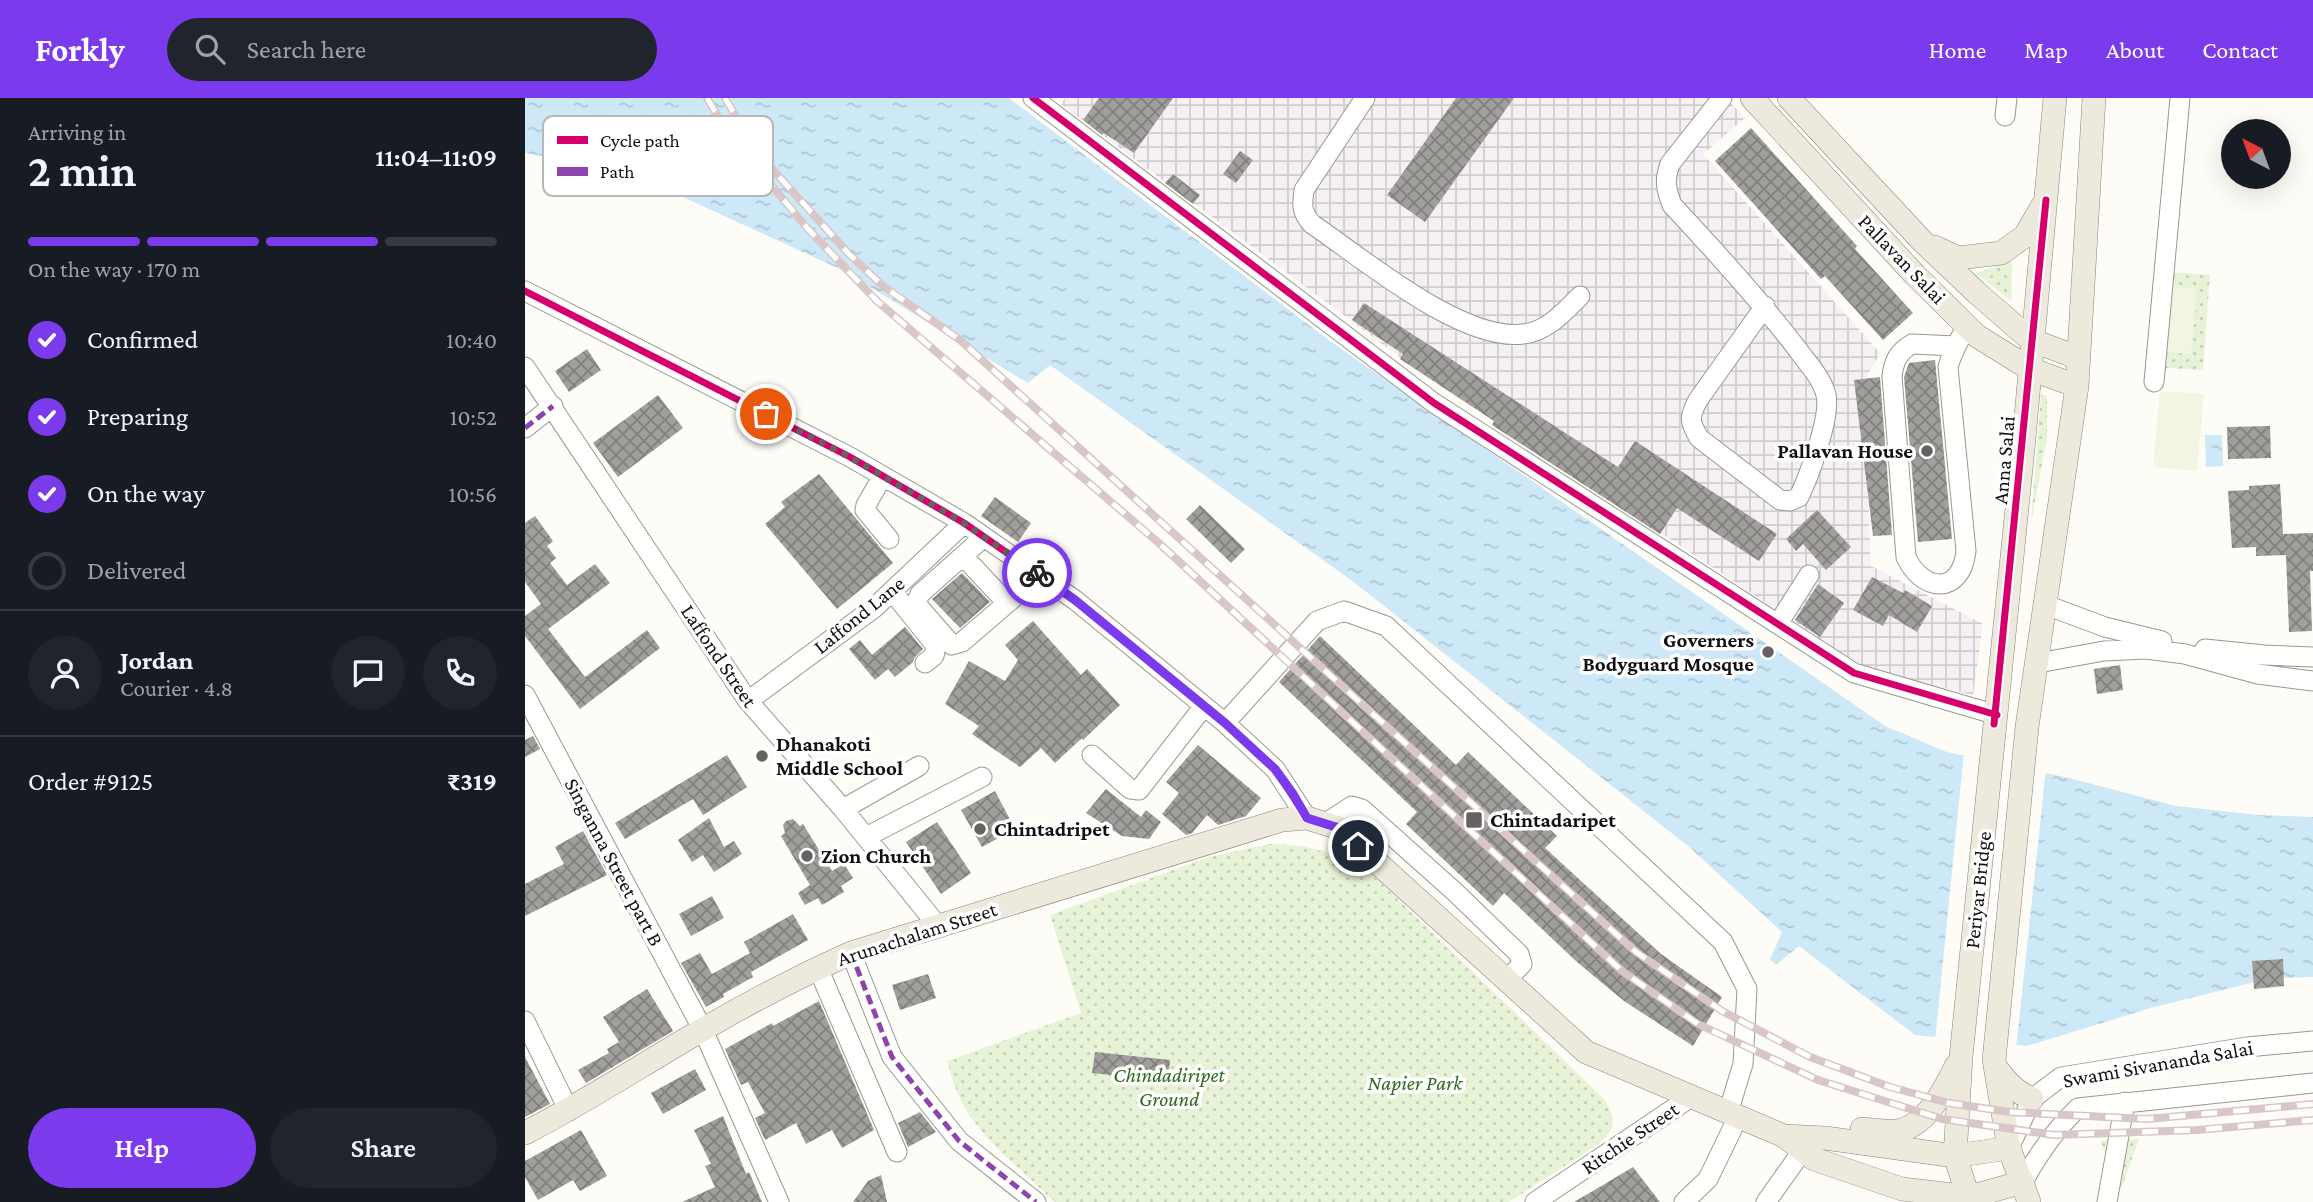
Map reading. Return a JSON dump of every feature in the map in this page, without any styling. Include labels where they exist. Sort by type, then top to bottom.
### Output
[{"type":"main road","name":"Pallavan Salai","points":[[1752,98],[1915,275],[1961,336],[1977,336],[2030,369],[2077,386]]},
{"type":"main road","name":"Pallavan Salai","points":[[1789,98],[1922,241],[1977,293],[2031,340],[2079,358]]},
{"type":"main road","name":"Anna Salai","points":[[1996,720],[2055,98]]},
{"type":"main road","points":[[2038,663],[2077,386],[2094,98]]},
{"type":"main road","points":[[1922,241],[1958,258],[2001,253],[2025,236],[2046,200]]},
{"type":"main road","name":"Periyar Bridge","points":[[2026,1192],[2009,1148],[1995,1064],[2028,727],[2038,663]]},
{"type":"main road","name":"Periyar Bridge","points":[[1955,1156],[1961,1057],[1996,720]]},
{"type":"main road","name":"Arunachalam Street","points":[[525,1133],[569,1111],[703,1030],[851,953],[1282,820],[1324,823]]},
{"type":"main road","points":[[1324,823],[1586,1052],[1784,1136],[1814,1158],[1902,1189],[1970,1200],[2026,1192]]},
{"type":"main road","points":[[1784,1136],[1821,1126],[1898,1132],[1915,1123],[1934,1105],[1961,1057]]},
{"type":"main road","points":[[1995,1064],[2010,1086],[2032,1099]]},
{"type":"main road","points":[[1784,1136],[1825,1138],[1955,1156],[2009,1148]]},
{"type":"main road","points":[[1955,1156],[1970,1200]]},
{"type":"street","points":[[1033,98],[1434,403],[1854,673],[1996,720]]},
{"type":"street","points":[[1365,98],[1304,190],[1301,205],[1304,215],[1312,224],[1417,296],[1477,327],[1504,334],[1525,334],[1542,328],[1561,315],[1580,296]]},
{"type":"street","points":[[1722,98],[1670,164],[1665,175],[1666,190],[1672,205],[1765,306],[1821,381],[1826,393],[1826,418],[1805,484],[1799,497],[1790,501],[1780,500],[1699,438],[1690,416],[1698,400],[1765,306]]},
{"type":"street","points":[[2154,382],[2180,98]]},
{"type":"street","points":[[525,291],[883,476],[964,523],[1040,575],[1075,600],[1225,723],[1275,769],[1293,794],[1324,823],[1352,806],[1362,809],[1455,892],[1519,954],[1522,964],[1506,981]]},
{"type":"street","points":[[1961,336],[1948,367],[1966,551],[1964,567],[1960,574],[1954,580],[1943,584],[1930,582],[1918,574],[1910,567],[1906,557],[1892,376],[1894,363],[1903,349],[1912,344],[1961,336]]},
{"type":"street","name":"Laffond Street","points":[[525,367],[748,701],[843,809],[938,926]]},
{"type":"street","points":[[525,428],[553,407]]},
{"type":"street","points":[[883,476],[865,510],[889,539]]},
{"type":"street","name":"Laffond Lane","points":[[748,701],[874,608],[964,523]]},
{"type":"street","points":[[984,537],[920,594],[917,601],[918,606],[952,645],[962,642],[1040,575]]},
{"type":"street","points":[[963,556],[1007,603]]},
{"type":"street","points":[[1778,624],[1809,575]]},
{"type":"street","points":[[892,591],[936,646],[934,656],[925,663]]},
{"type":"street","points":[[2046,605],[2105,627],[2242,661],[2285,679],[2313,681]]},
{"type":"street","points":[[1225,723],[1317,621],[1344,611],[1385,626],[1723,942],[1747,989],[1743,1064],[1733,1115],[1708,1179],[1677,1198]]},
{"type":"street","points":[[2104,651],[2105,627]]},
{"type":"street","points":[[2038,663],[2104,651],[2146,649],[2242,661],[2313,657]]},
{"type":"street","name":"Singanna Street part B","points":[[525,695],[703,1030],[779,1202]]},
{"type":"street","points":[[1092,755],[1130,789],[1139,790],[1204,706]]},
{"type":"street","points":[[843,809],[919,766]]},
{"type":"street","points":[[866,838],[982,777]]},
{"type":"street","points":[[851,953],[892,1058],[959,1141],[1036,1202]]},
{"type":"street","points":[[818,968],[897,1152]]},
{"type":"street","points":[[525,1021],[569,1111]]},
{"type":"street","name":"Swami Sivananda Salai","points":[[2009,1148],[2032,1099],[2061,1077],[2247,1047],[2313,1041]]},
{"type":"street","name":"Swami Sivananda Salai","points":[[2026,1192],[2040,1151],[2061,1124],[2078,1108],[2313,1083]]},
{"type":"street","name":"Ritchie Street","points":[[1535,1202],[1691,1097]]},
{"type":"street","points":[[2107,1202],[2125,1102]]},
{"type":"street","points":[[1766,1202],[1803,1150]]},
{"type":"shaded area","points":[[1065,98],[1726,98],[1745,118],[1703,154],[1880,353],[1863,383],[1871,566],[1983,624],[1973,695],[1865,669],[1417,370],[1061,104]]},
{"type":"green space","points":[[2012,261],[2011,301],[1976,273]]},
{"type":"green space","points":[[2157,271],[2210,275],[2203,370],[2150,367]]},
{"type":"green space","points":[[2170,286],[2197,288],[2191,354],[2164,352]]},
{"type":"green space","points":[[2160,391],[2204,394],[2197,471],[2153,467]]},
{"type":"green space","points":[[2041,394],[2047,396],[2047,439],[2031,522]]},
{"type":"green space","points":[[1269,844],[1299,846],[1327,852],[1353,863],[1378,880],[1604,1099],[1613,1119],[1608,1134],[1597,1145],[1509,1202],[1056,1202],[1049,1197],[998,1149],[974,1122],[957,1092],[947,1061],[1081,1013],[1050,915],[1209,857]]},
{"type":"green space","points":[[2139,1139],[2121,1189],[2100,1141]]},
{"type":"water","points":[[525,98],[1009,98],[1330,341],[1885,726],[1947,752],[2069,778],[2176,806],[2258,815],[2313,817],[2313,977],[2271,978],[2154,1007],[2027,1046],[1915,1035],[1799,946],[1776,965],[1770,959],[1782,932],[1688,846],[1355,583],[1050,365],[1028,383],[842,270],[681,196],[773,196],[773,116],[543,116],[543,156],[525,153]]},
{"type":"water","points":[[2205,435],[2222,435],[2223,466],[2206,467]]},
{"type":"pier","points":[[1964,752],[2046,769],[2016,1049],[1935,1041]]},
{"type":"building","points":[[1099,98],[1173,98],[1134,153],[1104,133],[1102,135],[1083,120]]},
{"type":"building","points":[[1456,98],[1514,98],[1425,222],[1387,195]]},
{"type":"building","points":[[1751,128],[1913,313],[1883,340],[1825,276],[1821,279],[1715,161]]},
{"type":"building","points":[[1240,151],[1253,160],[1236,183],[1223,174]]},
{"type":"building","points":[[1173,174],[1200,195],[1193,204],[1165,183]]},
{"type":"building","points":[[1364,303],[1618,467],[1635,441],[1777,534],[1759,561],[1677,508],[1660,534],[1492,425],[1494,421],[1400,359],[1403,354],[1352,320]]},
{"type":"building","points":[[587,349],[601,370],[569,392],[555,371]]},
{"type":"building","name":"Pallavan House","points":[[1935,360],[1952,539],[1918,542],[1904,377],[1909,363]]},
{"type":"building","points":[[1880,377],[1892,535],[1873,536],[1854,380]]},
{"type":"building","points":[[658,395],[683,428],[618,477],[593,443]]},
{"type":"building","points":[[2270,426],[2271,458],[2228,459],[2227,427]]},
{"type":"building","points":[[819,474],[893,563],[837,609],[765,524],[785,507],[781,502]]},
{"type":"building","points":[[2280,484],[2283,534],[2313,533],[2313,571],[2310,571],[2312,631],[2289,632],[2286,555],[2256,556],[2256,547],[2232,548],[2228,491],[2249,490],[2249,486]]},
{"type":"building","points":[[995,497],[1031,523],[1018,542],[981,516]]},
{"type":"building","points":[[1200,505],[1245,549],[1231,563],[1186,519]]},
{"type":"building","points":[[1817,510],[1851,547],[1826,570],[1803,544],[1796,551],[1786,539]]},
{"type":"building","points":[[535,516],[553,541],[547,546],[556,558],[550,563],[567,585],[595,564],[610,583],[548,629],[585,677],[647,630],[660,648],[580,709],[525,636],[525,616],[541,604],[525,582],[525,523]]},
{"type":"building","points":[[962,573],[990,602],[960,628],[932,599]]},
{"type":"building","points":[[1872,577],[1903,593],[1905,590],[1932,606],[1917,632],[1889,615],[1883,626],[1853,610]]},
{"type":"building","points":[[1818,584],[1844,603],[1820,637],[1795,620]]},
{"type":"building","points":[[1033,621],[1081,675],[1087,669],[1120,705],[1055,763],[1041,748],[1020,767],[972,734],[979,726],[945,704],[969,661],[1005,681],[1018,660],[1005,645]]},
{"type":"building","points":[[905,627],[923,649],[913,662],[895,677],[888,669],[875,680],[849,649],[860,640],[872,655]]},
{"type":"building","points":[[1320,636],[1456,765],[1468,752],[1557,836],[1545,848],[1661,954],[1722,997],[1693,1046],[1624,1001],[1577,962],[1504,893],[1493,906],[1406,824],[1417,812],[1279,682]]},
{"type":"building","points":[[2120,665],[2123,690],[2097,694],[2094,669]]},
{"type":"building","points":[[533,736],[540,749],[525,757],[525,740]]},
{"type":"building","points":[[1198,745],[1261,798],[1246,816],[1218,825],[1207,815],[1192,833],[1186,835],[1162,814],[1179,793],[1166,782]]},
{"type":"building","points":[[727,755],[747,787],[703,815],[693,799],[625,839],[615,823]]},
{"type":"building","points":[[1106,789],[1141,817],[1146,810],[1161,822],[1149,839],[1122,836],[1086,813]]},
{"type":"building","points":[[995,791],[1015,829],[982,847],[961,810]]},
{"type":"building","points":[[709,818],[724,847],[734,841],[742,854],[714,872],[703,855],[692,862],[678,840]]},
{"type":"building","name":"Zion Church","points":[[793,819],[800,826],[803,824],[832,871],[844,864],[853,878],[841,886],[844,892],[822,905],[818,898],[805,905],[798,893],[810,885],[781,836],[785,833],[783,825]]},
{"type":"building","points":[[937,822],[971,873],[941,894],[906,842]]},
{"type":"building","points":[[583,831],[607,875],[525,916],[525,884],[564,864],[555,847]]},
{"type":"building","points":[[712,896],[724,918],[691,936],[679,914]]},
{"type":"building","points":[[793,914],[808,940],[751,972],[753,977],[706,1007],[681,963],[700,953],[712,974],[750,953],[744,942]]},
{"type":"building","points":[[2283,959],[2284,986],[2254,989],[2252,961]]},
{"type":"building","points":[[928,974],[936,998],[900,1010],[892,985]]},
{"type":"building","points":[[647,989],[673,1031],[586,1083],[578,1070],[609,1053],[607,1049],[619,1042],[603,1017]]},
{"type":"building","points":[[819,1001],[874,1130],[842,1148],[832,1130],[806,1144],[796,1123],[765,1140],[755,1118],[765,1113],[748,1082],[741,1085],[725,1049]]},
{"type":"building","points":[[1095,1052],[1170,1060],[1168,1081],[1092,1073]]},
{"type":"building","points":[[525,1057],[550,1104],[525,1117]]},
{"type":"building","points":[[695,1069],[706,1090],[663,1114],[651,1093]]},
{"type":"building","points":[[920,1112],[936,1132],[908,1147],[898,1123]]},
{"type":"building","points":[[723,1116],[746,1174],[749,1172],[762,1202],[682,1202],[715,1187],[705,1166],[711,1164],[694,1130]]},
{"type":"building","points":[[581,1130],[607,1176],[580,1191],[573,1180],[538,1200],[525,1177],[525,1161]]},
{"type":"building","points":[[1633,1167],[1660,1202],[1574,1202],[1603,1185]]},
{"type":"building","points":[[881,1175],[887,1202],[853,1202],[868,1181]]},
{"type":"railway","points":[[707,98],[718,116]]},
{"type":"railway","points":[[725,98],[736,116]]},
{"type":"railway","points":[[773,170],[849,254],[883,286],[960,340],[1636,952],[1722,1011],[1810,1057],[1890,1087],[1949,1103],[2009,1112],[2147,1119],[2313,1104]]},
{"type":"railway","points":[[773,187],[808,229],[877,301],[1160,544],[1622,971],[1698,1024],[1818,1080],[1942,1119],[2054,1135],[2197,1130],[2313,1120]]},
{"type":"marked path","points":[[525,428],[553,406]]},
{"type":"marked path","points":[[851,953],[892,1057],[959,1141],[1036,1202]]},
{"type":"cycle path","points":[[1033,98],[1434,403],[1854,673],[1997,715]]},
{"type":"cycle path","points":[[1994,724],[2046,200]]},
{"type":"cycle path","points":[[525,291],[850,457],[964,523],[1075,600],[1225,723],[1275,769],[1307,818]]},
{"type":"way so far","points":[[766,414],[850,457],[964,523],[1037,573]]},
{"type":"place","name":"Pallavan House","points":[[1927,451]]},
{"type":"place","name":"Governers Bodyguard Mosque","points":[[1768,652]]},
{"type":"place","name":"Dhanakoti Middle School","points":[[762,756]]},
{"type":"place","name":"Chintadaripet","points":[[1474,820]]},
{"type":"place","name":"Chintadripet","points":[[980,829]]},
{"type":"place","name":"Zion Church","points":[[807,856]]},
{"type":"route","points":[[1037,573],[1075,600],[1225,723],[1275,769],[1307,818],[1339,828],[1358,846]]},
{"type":"park label","name":"Napier Park","points":[[1415,1083]]},
{"type":"park label","name":"Chindadiripet Ground","points":[[1169,1087]]}]
